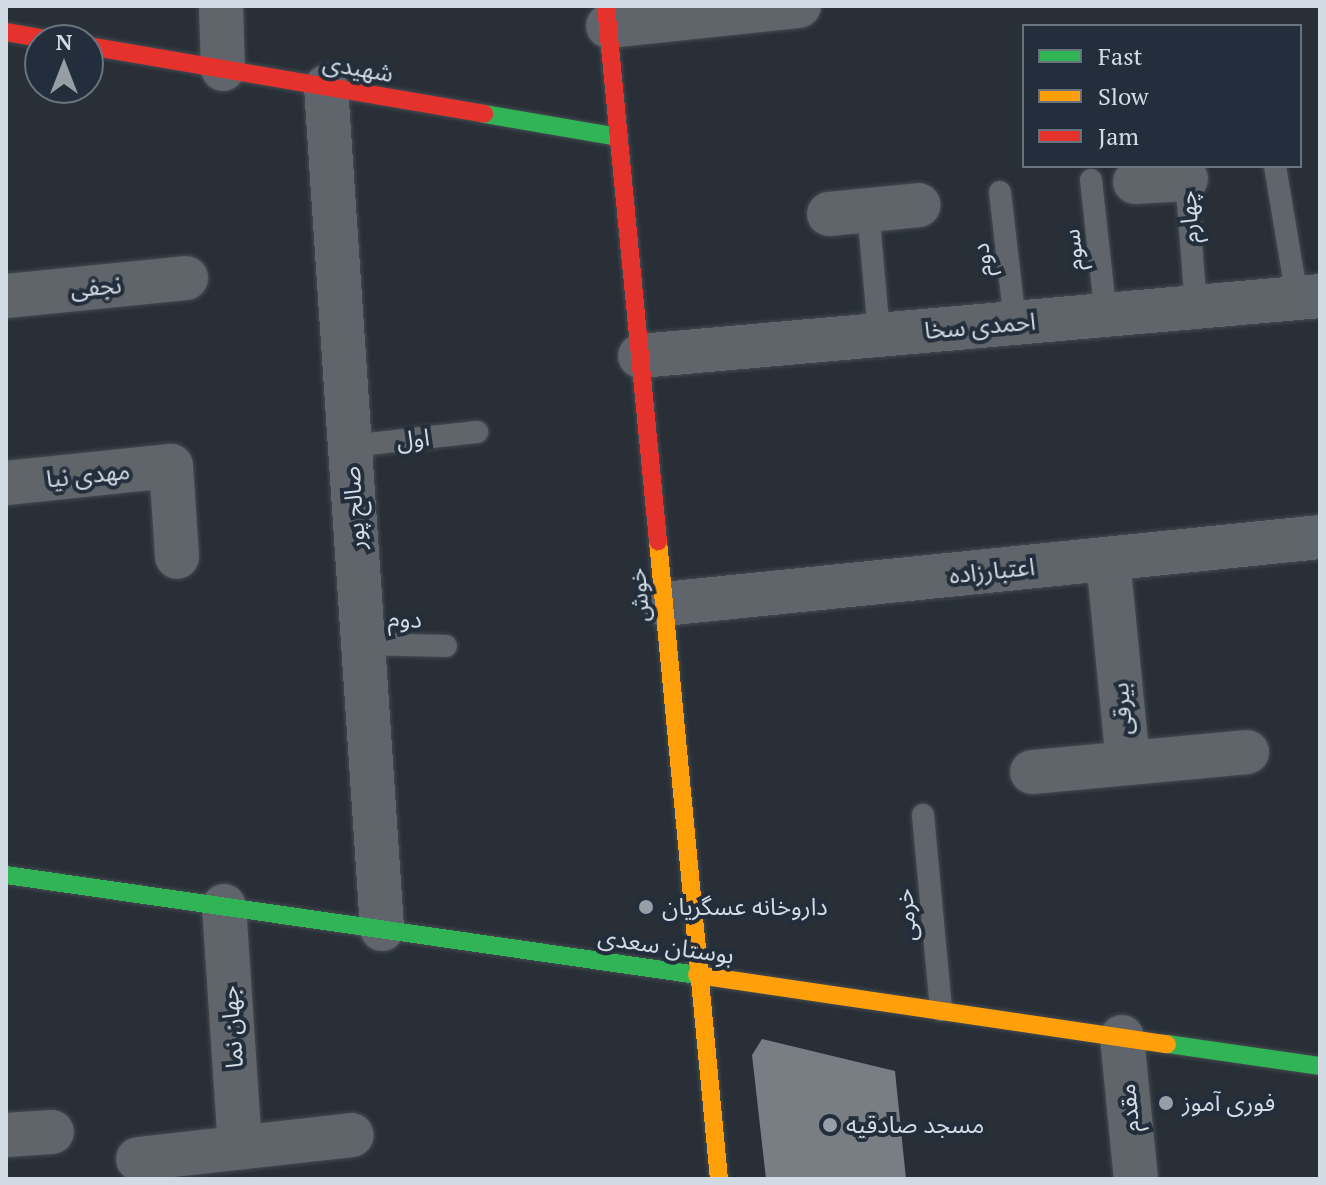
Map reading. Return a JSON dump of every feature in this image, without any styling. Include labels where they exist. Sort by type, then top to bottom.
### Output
[{"type":"street","points":[[221,6],[223,69]]},
{"type":"street","points":[[607,16],[799,6]]},
{"type":"street","name":"خوش","points":[[607,16],[719,1179]]},
{"type":"street","name":"شهیدی","points":[[104,49],[619,137]]},
{"type":"street","name":"صالح پور","points":[[326,87],[382,929]]},
{"type":"street","name":"چهارم","points":[[1135,182],[1186,179]]},
{"type":"street","points":[[848,212],[919,205]]},
{"type":"street","name":"نجفی","points":[[6,296],[186,278]]},
{"type":"street","name":"احمدی سخا","points":[[640,356],[1308,297]]},
{"type":"street","name":"مهدی نیا","points":[[6,483],[171,466],[177,557]]},
{"type":"street","name":"اعتبارزاده","points":[[664,604],[1320,537]]},
{"type":"street","name":"بیرقی","points":[[1032,772],[1128,763],[1108,559]]},
{"type":"street","points":[[1128,763],[1247,752]]},
{"type":"street","name":"بوستان سعدی","points":[[6,875],[1320,1066]]},
{"type":"street","name":"جهان نما","points":[[224,906],[240,1147]]},
{"type":"street","name":"مقدم","points":[[1122,1037],[1136,1179]]},
{"type":"street","points":[[6,1135],[52,1132]]},
{"type":"street","points":[[138,1159],[352,1135]]},
{"type":"lane","points":[[1276,168],[1308,297]]},
{"type":"lane","name":"چهارم","points":[[1186,179],[1196,307]]},
{"type":"lane","name":"سوم","points":[[1091,180],[1106,315]]},
{"type":"lane","name":"دوم","points":[[1000,192],[1015,322]]},
{"type":"lane","points":[[848,212],[879,334]]},
{"type":"lane","name":"اول","points":[[350,446],[477,432]]},
{"type":"lane","name":"دوم","points":[[363,644],[446,646]]},
{"type":"lane","name":"خرمی","points":[[923,815],[941,1010]]},
{"type":"building","name":"مسجد صادقیه","points":[[762,1039],[895,1071],[906,1179],[766,1179],[752,1055]]},
{"type":"traffic: fast","points":[[484,114],[619,137]]},
{"type":"traffic: fast","points":[[6,875],[697,975]]},
{"type":"traffic: fast","points":[[1167,1044],[1320,1066]]},
{"type":"traffic: slow","points":[[658,541],[719,1179]]},
{"type":"traffic: slow","points":[[697,975],[1167,1044]]},
{"type":"traffic: jam","points":[[606,6],[658,541]]},
{"type":"traffic: jam","points":[[6,32],[24,35]]},
{"type":"traffic: jam","points":[[104,49],[484,114]]},
{"type":"place","name":"داروخانه عسگریان","points":[[646,907]]},
{"type":"place","name":"فوری آموز","points":[[1166,1103]]},
{"type":"place","name":"مسجد صادقیه","points":[[830,1125]]}]
